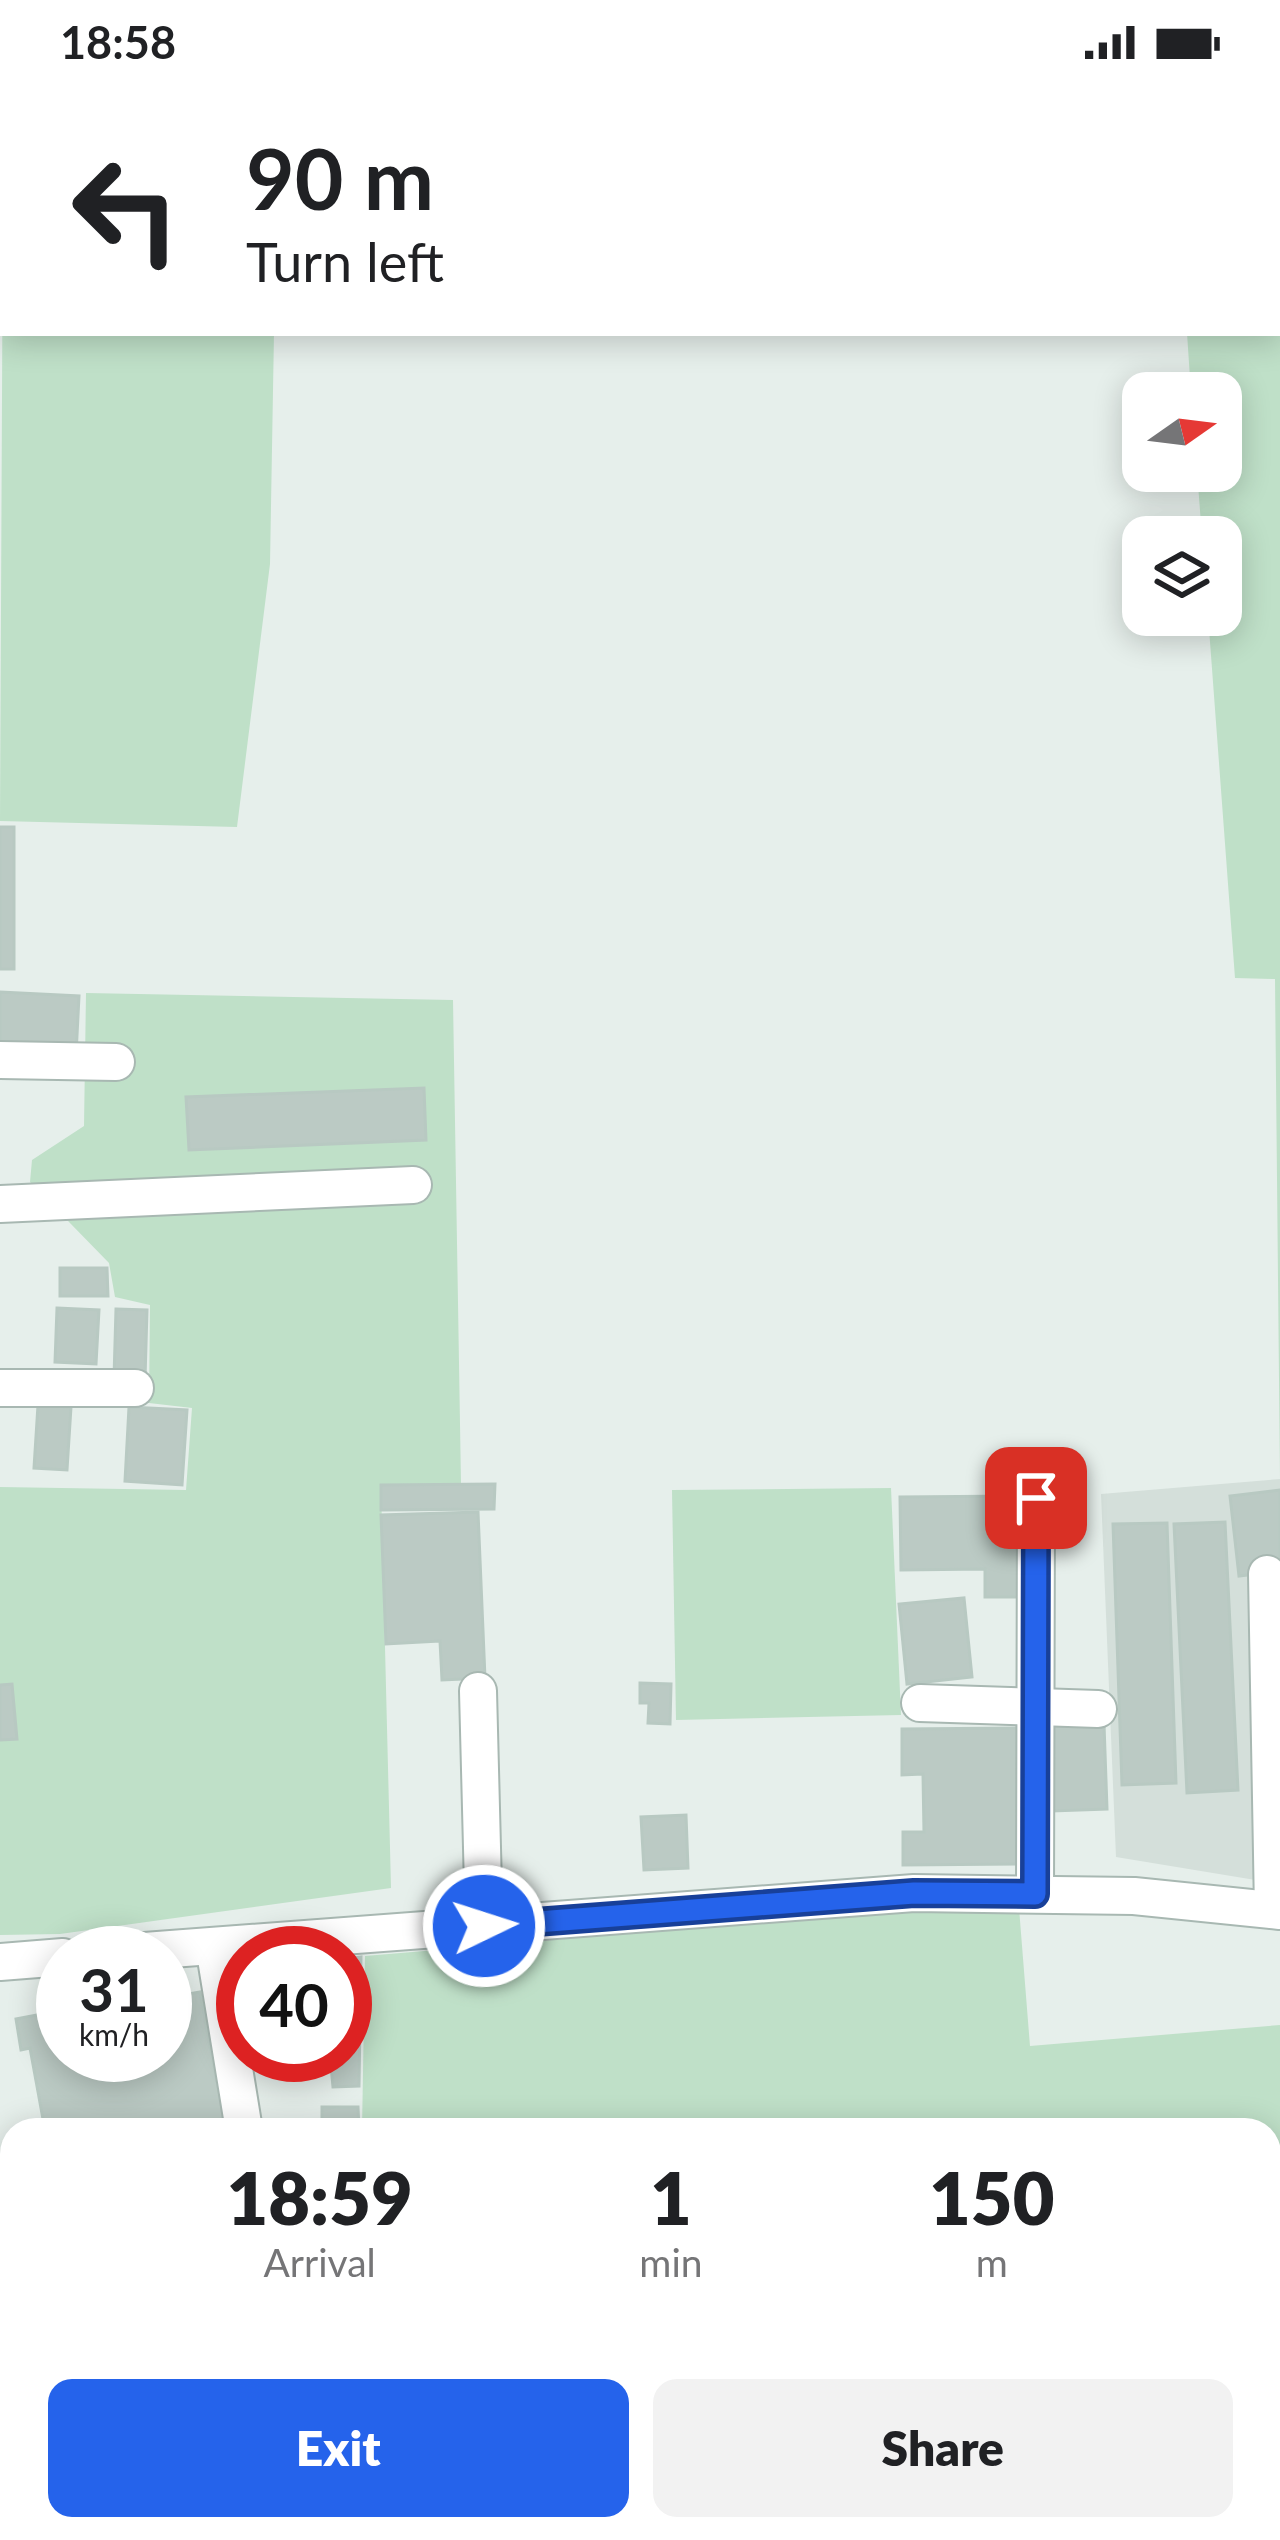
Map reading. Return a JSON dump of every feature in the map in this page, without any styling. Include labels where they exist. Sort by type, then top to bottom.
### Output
[{"type":"street","points":[[0,1060],[116,1062]]},
{"type":"street","points":[[0,1204],[413,1185]]},
{"type":"street","points":[[0,1388],[135,1388]]},
{"type":"street","points":[[1035,1894],[1036,1498]]},
{"type":"street","points":[[192,1948],[914,1893],[1134,1896],[1277,1910],[1267,1574]]},
{"type":"street","points":[[478,1691],[484,1926]]},
{"type":"street","points":[[920,1702],[1098,1709]]},
{"type":"street","points":[[214,1946],[242,2118]]},
{"type":"street","points":[[0,1962],[36,1959]]},
{"type":"shaded area","points":[[1280,1479],[1280,1884],[1116,1857],[1101,1494]]},
{"type":"green space","points":[[2,336],[274,336],[270,564],[237,827],[0,821]]},
{"type":"green space","points":[[1187,336],[1280,336],[1280,1479],[1275,979],[1235,978],[1210,636],[1242,636],[1242,516],[1200,516],[1199,492],[1242,492],[1242,372],[1190,372]]},
{"type":"green space","points":[[86,993],[453,1000],[461,1484],[381,1486],[391,1888],[118,1926],[36,1926],[36,1934],[0,1935],[0,1487],[186,1490],[192,1408],[149,1403],[150,1305],[115,1297],[109,1263],[30,1182],[32,1160],[84,1126]]},
{"type":"green space","points":[[891,1488],[901,1715],[676,1720],[672,1490]]},
{"type":"green space","points":[[1019,1908],[1030,2046],[1280,2025],[1280,2118],[362,2118],[363,2082],[372,2082],[372,1955],[822,1917]]},
{"type":"building","points":[[0,827],[14,827],[14,969],[0,969]]},
{"type":"building","points":[[0,992],[79,996],[76,1055],[0,1051]]},
{"type":"building","points":[[424,1088],[426,1140],[189,1150],[186,1097]]},
{"type":"building","points":[[60,1268],[107,1268],[108,1296],[60,1296]]},
{"type":"building","points":[[57,1308],[99,1310],[96,1364],[55,1362]]},
{"type":"building","points":[[116,1309],[147,1310],[145,1379],[114,1378]]},
{"type":"building","points":[[38,1405],[71,1407],[67,1470],[34,1468]]},
{"type":"building","points":[[129,1407],[187,1410],[182,1485],[125,1481]]},
{"type":"building","points":[[495,1484],[494,1509],[381,1510],[381,1485]]},
{"type":"building","points":[[1280,1490],[1280,1571],[1239,1576],[1230,1496]]},
{"type":"building","points":[[1020,1496],[1021,1597],[985,1597],[985,1569],[901,1570],[900,1497]]},
{"type":"building","points":[[478,1512],[485,1678],[442,1680],[440,1641],[386,1644],[381,1515]]},
{"type":"building","points":[[1225,1522],[1238,1790],[1187,1793],[1174,1524]]},
{"type":"building","points":[[1167,1523],[1176,1783],[1122,1785],[1113,1524]]},
{"type":"building","points":[[964,1598],[972,1677],[907,1684],[899,1604]]},
{"type":"building","points":[[640,1683],[671,1684],[670,1724],[648,1723],[649,1703],[640,1703]]},
{"type":"building","points":[[12,1684],[17,1739],[0,1740],[0,1685]]},
{"type":"building","points":[[1104,1724],[1107,1809],[1052,1811],[1048,1726]]},
{"type":"building","points":[[1023,1728],[1024,1864],[903,1865],[903,1832],[924,1832],[923,1774],[902,1775],[902,1729]]},
{"type":"building","points":[[686,1815],[688,1868],[644,1870],[641,1817]]},
{"type":"building","points":[[200,1992],[224,2118],[43,2118],[36,2082],[192,2082],[192,1993]]},
{"type":"building","points":[[36,2015],[36,2081],[30,2048],[21,2050],[16,2019]]},
{"type":"building","points":[[333,2082],[359,2082],[359,2086],[333,2087]]},
{"type":"building","points":[[322,2107],[358,2107],[358,2118],[322,2118]]},
{"type":"route","points":[[484,1926],[914,1893],[1035,1894],[1036,1498]]}]
